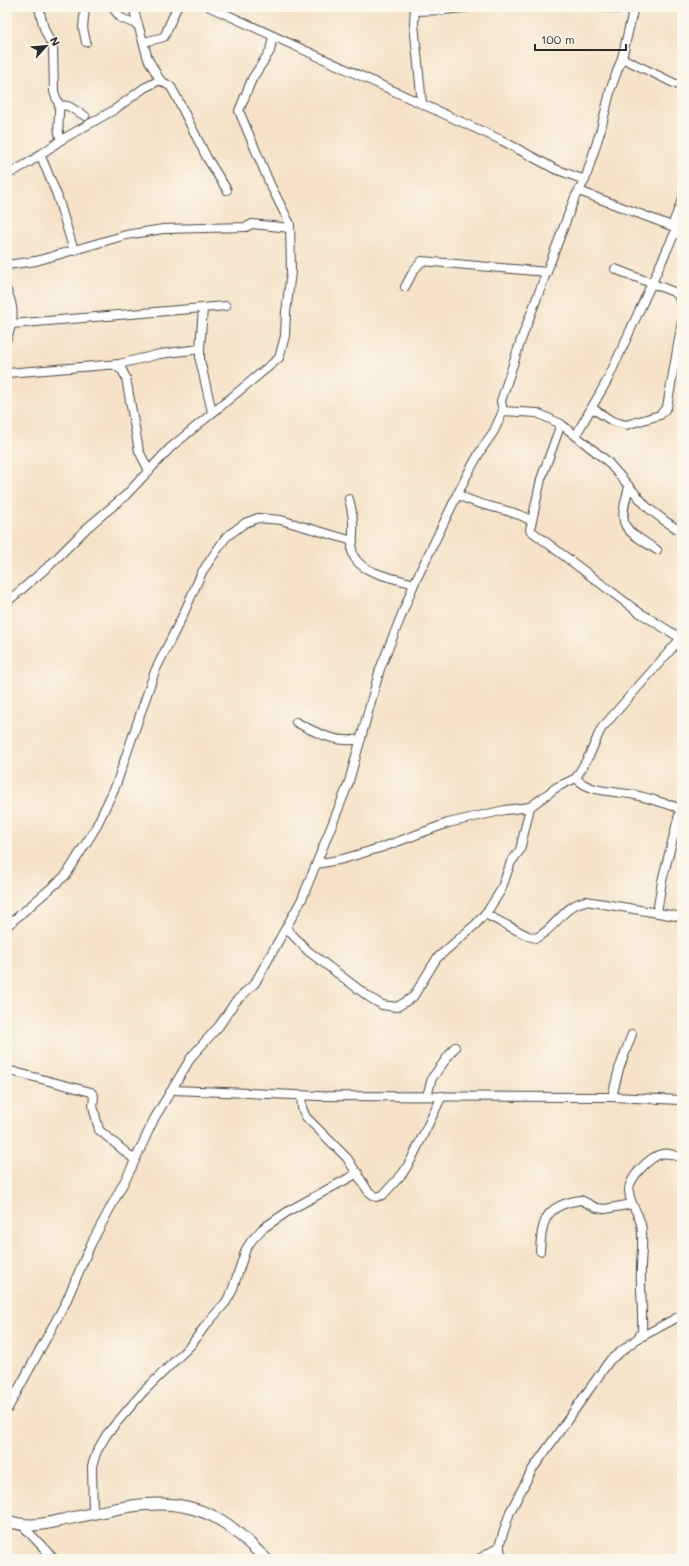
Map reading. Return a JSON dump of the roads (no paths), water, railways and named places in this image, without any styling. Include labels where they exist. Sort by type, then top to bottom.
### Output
[{"type":"main road","points":[[7,1521],[24,1526],[151,1504],[189,1506],[226,1524],[266,1559]]},
{"type":"street","points":[[39,7],[42,23],[49,40],[53,45],[54,92],[60,114],[58,134],[61,140]]},
{"type":"street","points":[[84,7],[83,28],[86,42]]},
{"type":"street","points":[[112,7],[121,18],[138,25]]},
{"type":"street","points":[[133,7],[148,59],[160,80],[171,88],[176,96],[207,158],[227,190]]},
{"type":"street","points":[[144,42],[164,37],[177,7]]},
{"type":"street","points":[[210,7],[501,140],[555,169],[584,180]]},
{"type":"street","points":[[422,104],[414,24],[415,9],[445,10],[470,7]]},
{"type":"street","points":[[605,7],[630,7]]},
{"type":"street","points":[[7,1410],[65,1304],[91,1244],[135,1160],[154,1119],[173,1090],[192,1056],[219,1026],[235,1002],[255,983],[302,899],[348,785],[380,669],[414,584],[481,450],[494,431],[502,410],[500,406],[504,390],[575,197],[584,180],[622,58],[634,7]]},
{"type":"street","points":[[7,602],[50,565],[88,527],[126,495],[170,448],[279,358],[285,336],[286,312],[291,272],[290,228],[284,209],[270,184],[239,111],[252,79],[270,51],[272,36]]},
{"type":"street","points":[[622,58],[682,87]]},
{"type":"street","points":[[7,175],[30,162],[61,140],[114,110],[144,88],[160,80]]},
{"type":"street","points":[[58,105],[68,106],[85,116]]},
{"type":"street","points":[[40,154],[57,195],[74,251]]},
{"type":"street","points":[[579,191],[677,228]]},
{"type":"street","points":[[576,435],[592,408],[653,283],[677,228],[682,200]]},
{"type":"street","points":[[7,266],[36,261],[126,235],[163,229],[246,227],[252,224],[290,228]]},
{"type":"street","points":[[405,287],[414,270],[422,261],[547,272]]},
{"type":"street","points":[[615,269],[653,283],[678,295],[682,305]]},
{"type":"street","points":[[7,291],[11,299],[14,318],[7,338]]},
{"type":"street","points":[[12,324],[226,306]]},
{"type":"street","points":[[203,308],[200,360],[212,412]]},
{"type":"street","points":[[592,408],[612,421],[626,425],[660,415],[665,411],[667,407],[682,322]]},
{"type":"street","points":[[7,372],[114,365],[160,354],[200,349]]},
{"type":"street","points":[[114,365],[122,370],[126,378],[139,451],[149,471]]},
{"type":"street","points":[[502,410],[537,413],[562,424],[608,461],[629,487],[653,511],[682,532]]},
{"type":"street","points":[[317,864],[343,859],[383,847],[448,823],[505,810],[530,807],[557,787],[576,778],[590,754],[601,729],[682,638],[637,611],[530,530],[530,520],[541,479],[562,424]]},
{"type":"street","points":[[629,487],[622,519],[624,524],[638,538],[657,550]]},
{"type":"street","points":[[458,494],[468,500],[512,511],[530,520]]},
{"type":"street","points":[[350,499],[353,522],[353,553],[366,568],[414,584]]},
{"type":"street","points":[[7,926],[66,875],[95,829],[116,785],[155,671],[183,616],[202,572],[226,537],[245,523],[258,518],[281,520],[353,541]]},
{"type":"street","points":[[296,722],[316,733],[331,738],[350,741],[361,739]]},
{"type":"street","points":[[576,778],[580,782],[590,786],[634,795],[676,807],[680,811],[681,816],[662,881],[657,913]]},
{"type":"street","points":[[286,928],[308,951],[369,997],[382,1005],[397,1007],[413,997],[437,958],[485,914],[501,890],[511,862],[520,850],[530,807]]},
{"type":"street","points":[[485,914],[528,936],[536,938],[546,932],[570,907],[578,902],[586,901],[682,917]]},
{"type":"street","points":[[612,1097],[618,1069],[632,1034]]},
{"type":"street","points":[[427,1096],[432,1078],[455,1046]]},
{"type":"street","points":[[7,1070],[92,1092],[94,1096],[93,1106],[99,1130],[135,1160]]},
{"type":"street","points":[[173,1090],[301,1095],[612,1097],[682,1100]]},
{"type":"street","points":[[301,1095],[302,1108],[306,1117],[337,1147],[358,1173],[368,1191],[376,1197],[383,1195],[403,1173],[442,1096]]},
{"type":"street","points":[[638,1338],[642,1332],[642,1225],[632,1204],[628,1191],[631,1182],[652,1158],[660,1154],[668,1153],[682,1158]]},
{"type":"street","points":[[93,1514],[92,1466],[97,1451],[107,1434],[143,1392],[192,1344],[205,1326],[226,1302],[232,1291],[246,1249],[252,1240],[262,1229],[290,1210],[358,1173]]},
{"type":"street","points":[[540,1251],[542,1224],[546,1218],[562,1205],[581,1200],[597,1208],[605,1209],[632,1204]]},
{"type":"street","points":[[479,1559],[499,1547],[510,1512],[532,1470],[610,1360],[638,1338],[682,1315]]},
{"type":"street","points":[[24,1526],[54,1559]]},
{"type":"street","points":[[499,1547],[506,1559]]}]
